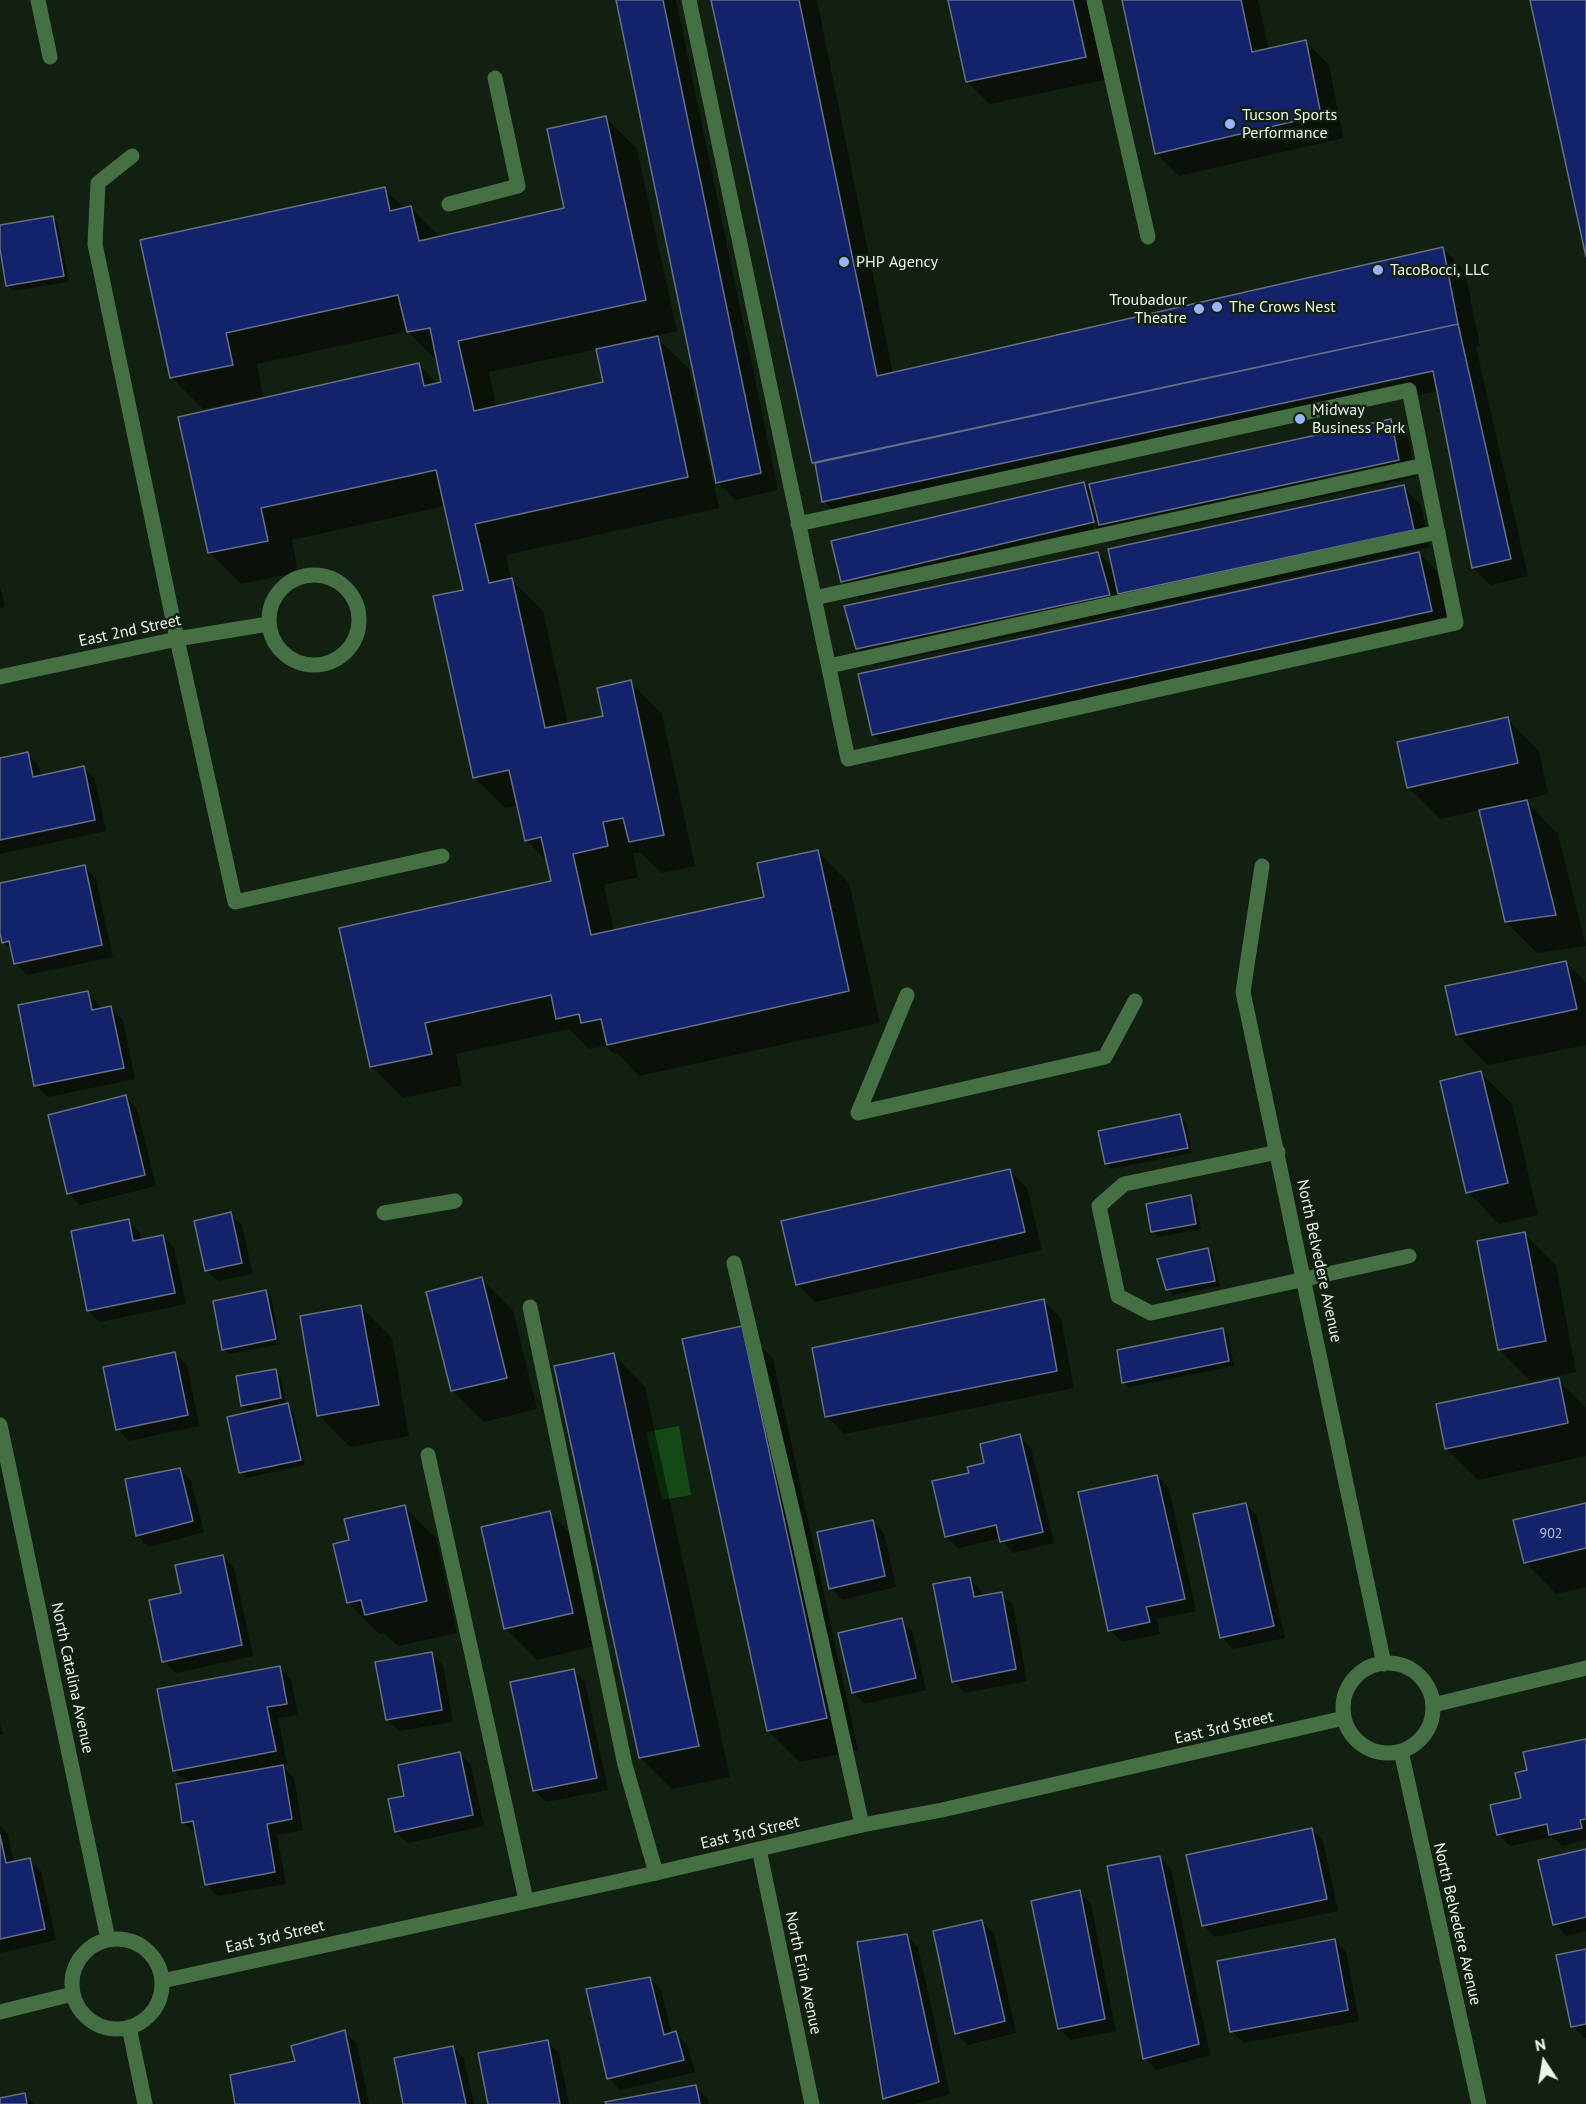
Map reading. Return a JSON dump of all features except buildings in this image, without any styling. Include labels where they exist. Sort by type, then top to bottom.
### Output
[{"type":"street","points":[[38,0],[50,57]]},
{"type":"street","points":[[689,0],[798,524],[848,759],[1456,623],[1409,390],[798,524]]},
{"type":"street","points":[[1094,0],[1148,237]]},
{"type":"street","points":[[449,204],[518,186],[495,78]]},
{"type":"street","points":[[132,156],[98,183],[95,244],[177,639],[235,902],[442,856]]},
{"type":"street","points":[[814,598],[1424,465]]},
{"type":"street","points":[[829,666],[1438,532]]},
{"type":"street","points":[[300,576],[330,577],[343,585],[353,597],[358,612],[358,627],[353,641],[344,653],[331,661],[316,664],[301,663],[288,657],[271,637],[268,624],[270,608],[276,595],[286,584],[300,576]]},
{"type":"street","name":"East 2nd Street","points":[[0,677],[177,639],[268,624]]},
{"type":"street","name":"North Belvedere Avenue","points":[[1262,866],[1243,992],[1384,1664]]},
{"type":"street","points":[[907,994],[858,1113],[1105,1057],[1135,1001]]},
{"type":"street","points":[[1278,1152],[1124,1184],[1099,1206],[1118,1296],[1150,1313],[1409,1256]]},
{"type":"street","points":[[384,1213],[455,1201]]},
{"type":"street","points":[[734,1263],[795,1522],[862,1825]]},
{"type":"street","points":[[530,1307],[625,1765],[656,1873]]},
{"type":"street","name":"North Catalina Avenue","points":[[0,1425],[108,1940]]},
{"type":"street","points":[[428,1455],[525,1900]]},
{"type":"street","points":[[1394,1663],[1409,1668],[1421,1677],[1430,1690],[1433,1705],[1432,1720],[1425,1734],[1414,1745],[1401,1751],[1386,1753],[1372,1750],[1359,1742],[1350,1732],[1344,1718],[1343,1704],[1346,1690],[1354,1678],[1366,1669],[1394,1663]]},
{"type":"street","points":[[1433,1705],[1586,1668]]},
{"type":"street","name":"East 3rd Street","points":[[162,1981],[656,1873],[862,1825],[942,1810],[1344,1718]]},
{"type":"street","name":"North Belvedere Avenue","points":[[1401,1751],[1479,2104]]},
{"type":"street","name":"North Erin Avenue","points":[[759,1849],[812,2104]]},
{"type":"street","points":[[124,1939],[138,1944],[150,1953],[159,1966],[162,1981],[160,1996],[154,2010],[143,2020],[129,2027],[115,2029],[101,2026],[79,2008],[73,1995],[72,1980],[76,1966],[95,1944],[108,1940],[124,1939]]},
{"type":"street","points":[[0,2012],[73,1995]]},
{"type":"street","points":[[129,2027],[145,2104]]},
{"type":"shaded area","points":[[679,1426],[691,1495],[662,1500],[646,1432]]},
{"type":"place","name":"Tucson Sports Performance","points":[[1230,124]]},
{"type":"place","name":"PHP Agency","points":[[844,262]]},
{"type":"place","name":"TacoBocci, LLC","points":[[1378,270]]},
{"type":"place","name":"The Crows Nest","points":[[1217,307]]},
{"type":"place","name":"Troubadour Theatre","points":[[1199,309]]},
{"type":"place","name":"Midway Business Park","points":[[1300,419]]}]
